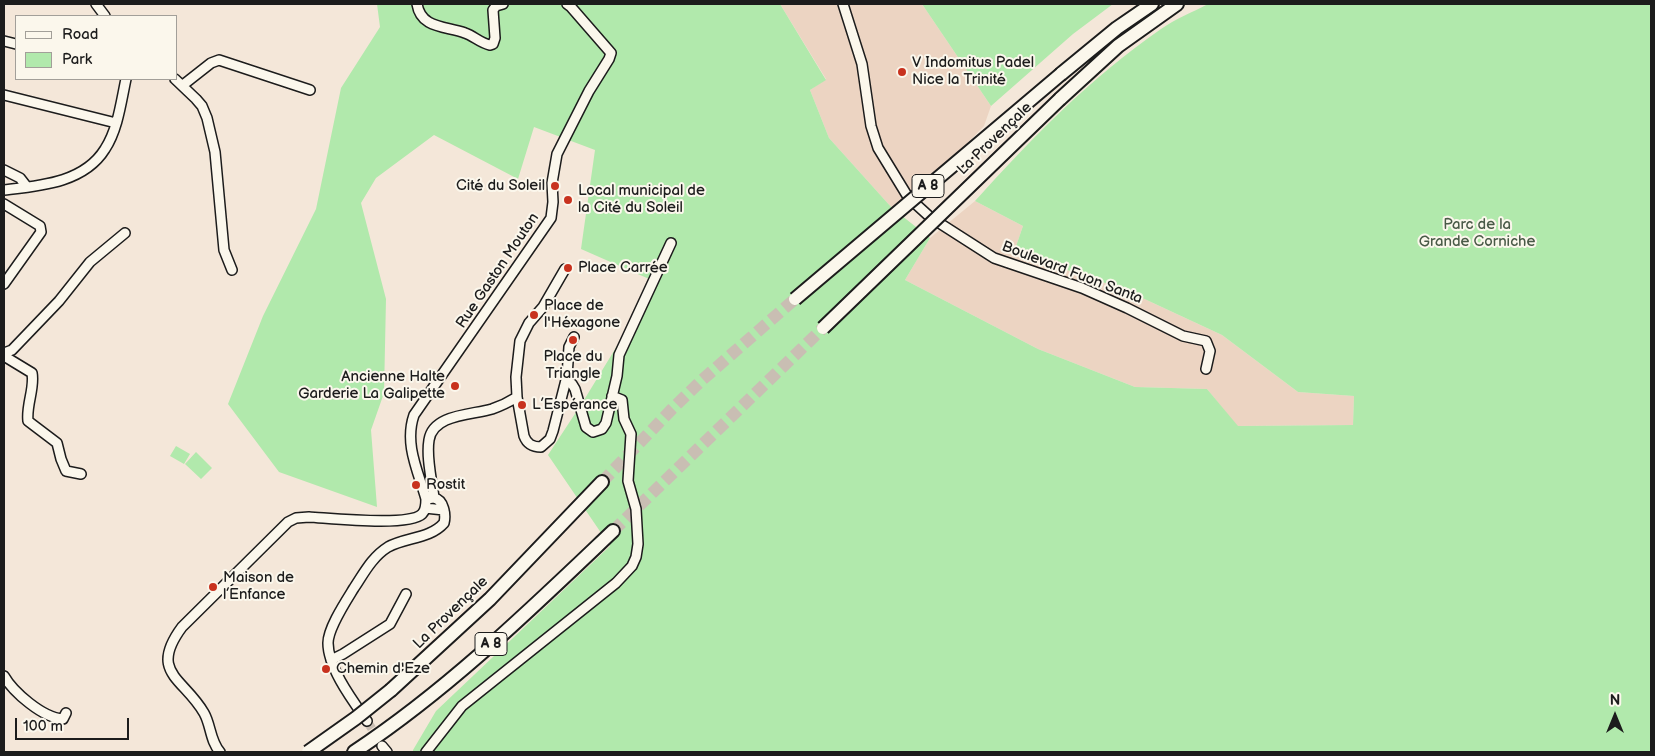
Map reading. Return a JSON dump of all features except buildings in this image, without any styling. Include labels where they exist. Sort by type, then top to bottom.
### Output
[{"type":"highway","name":"La Provençale","points":[[795,299],[1060,74],[1117,28],[1152,4]]},
{"type":"highway","name":"La Provençale","points":[[823,328],[1060,98],[1118,46],[1177,4]]},
{"type":"highway","name":"La Provençale","points":[[308,752],[391,690],[454,634],[602,482]]},
{"type":"highway","name":"A 8","points":[[357,750],[439,691],[613,531]]},
{"type":"street","points":[[96,4],[104,15]]},
{"type":"street","points":[[417,4],[421,17],[429,23],[467,33],[479,41],[490,45],[493,44],[496,38],[493,10],[496,6],[503,4]]},
{"type":"street","name":"Rue Gaston Mouton","points":[[428,502],[411,449],[410,431],[414,415],[551,218],[553,202],[552,183],[557,154],[611,53],[571,6],[567,4]]},
{"type":"street","name":"Boulevard Fuon Santa","points":[[843,4],[862,64],[871,126],[878,148],[908,197],[930,217],[994,258],[1082,288],[1183,336],[1206,341],[1210,351],[1206,369]]},
{"type":"street","points":[[183,85],[211,63],[219,60],[310,90]]},
{"type":"street","points":[[4,190],[60,181],[82,171],[106,149],[116,123],[126,80]]},
{"type":"street","points":[[176,80],[196,99],[206,115],[216,152],[224,250],[232,270]]},
{"type":"street","points":[[4,95],[116,123]]},
{"type":"street","points":[[4,170],[20,178],[27,187]]},
{"type":"street","points":[[4,204],[40,226],[41,232],[4,284]]},
{"type":"street","points":[[81,474],[66,470],[63,467],[57,443],[28,421],[32,373],[4,355],[12,350],[59,302],[90,262],[125,234]]},
{"type":"street","points":[[566,381],[572,384],[575,389],[584,422],[589,430],[597,432],[604,427],[612,396],[619,355],[671,243]]},
{"type":"street","points":[[566,270],[543,307],[529,323],[520,341],[516,377],[517,398],[526,442],[536,447],[541,447],[550,439],[566,381],[569,347],[574,337]]},
{"type":"street","points":[[426,752],[462,706],[616,584],[632,566],[638,544],[636,509],[628,480],[631,434],[624,419],[622,400],[612,396]]},
{"type":"street","points":[[220,752],[214,743],[205,714],[177,682],[168,668],[172,644],[182,627],[288,522],[296,518],[397,520],[417,517],[422,514],[428,502],[429,445],[432,431],[435,427],[440,422],[491,409],[517,398]]},
{"type":"street","points":[[367,721],[331,660],[328,642],[330,633],[349,596],[370,563],[388,548],[404,540],[429,533],[441,526],[445,519],[444,510],[440,502],[428,502]]},
{"type":"street","points":[[428,502],[444,510]]},
{"type":"street","points":[[331,660],[390,624],[406,594]]},
{"type":"street","points":[[4,676],[18,693],[38,709],[56,719],[63,719],[66,713]]},
{"type":"shaded area","points":[[780,4],[922,4],[991,106],[984,126],[944,167],[892,208],[829,138],[810,90],[826,79]]},
{"type":"shaded area","points":[[975,201],[1023,226],[1014,252],[1123,289],[1222,335],[1298,392],[1354,396],[1353,425],[1237,426],[1207,389],[1135,387],[1038,349],[905,280],[930,238]]},
{"type":"green space","name":"Parc de la Grande Corniche","points":[[377,4],[780,4],[826,80],[810,90],[829,138],[892,208],[930,238],[905,280],[1038,349],[1135,387],[1207,389],[1238,426],[1353,425],[1354,396],[1298,392],[1222,335],[1123,289],[1014,252],[1023,226],[975,201],[1040,132],[1110,67],[1166,25],[1208,4],[1651,4],[1651,752],[413,752],[436,711],[610,546],[548,455],[656,282],[581,249],[595,150],[534,127],[518,179],[434,135],[376,178],[361,203],[386,299],[384,393],[371,430],[377,507],[279,472],[228,404],[263,316],[316,209],[341,88],[380,27]]},
{"type":"green space","points":[[922,4],[1113,4],[1073,34],[991,106]]},
{"type":"green space","points":[[176,446],[190,454],[184,464],[170,456]]},
{"type":"green space","points":[[196,452],[212,468],[201,479],[185,464]]},
{"type":"tunnel","points":[[602,482],[702,380],[795,299]]},
{"type":"tunnel","points":[[613,531],[823,328]]},
{"type":"tunnel","points":[[367,721],[379,740]]},
{"type":"place","name":"V Indomitus Padel Nice la Trinité","points":[[902,72]]},
{"type":"place","name":"Cité du Soleil","points":[[555,186]]},
{"type":"place","name":"Local municipal de la Cité du Soleil","points":[[568,200]]},
{"type":"place","name":"Place Carrée","points":[[568,268]]},
{"type":"place","name":"Place de l'Héxagone","points":[[534,315]]},
{"type":"place","name":"Place du Triangle","points":[[573,340]]},
{"type":"place","name":"Ancienne Halte Garderie La Galipette","points":[[455,386]]},
{"type":"place","name":"L’Espérance","points":[[522,405]]},
{"type":"place","name":"Rostit","points":[[416,485]]},
{"type":"place","name":"Maison de l’Enfance","points":[[213,587]]},
{"type":"place","name":"Chemin d'Eze","points":[[326,669]]}]
